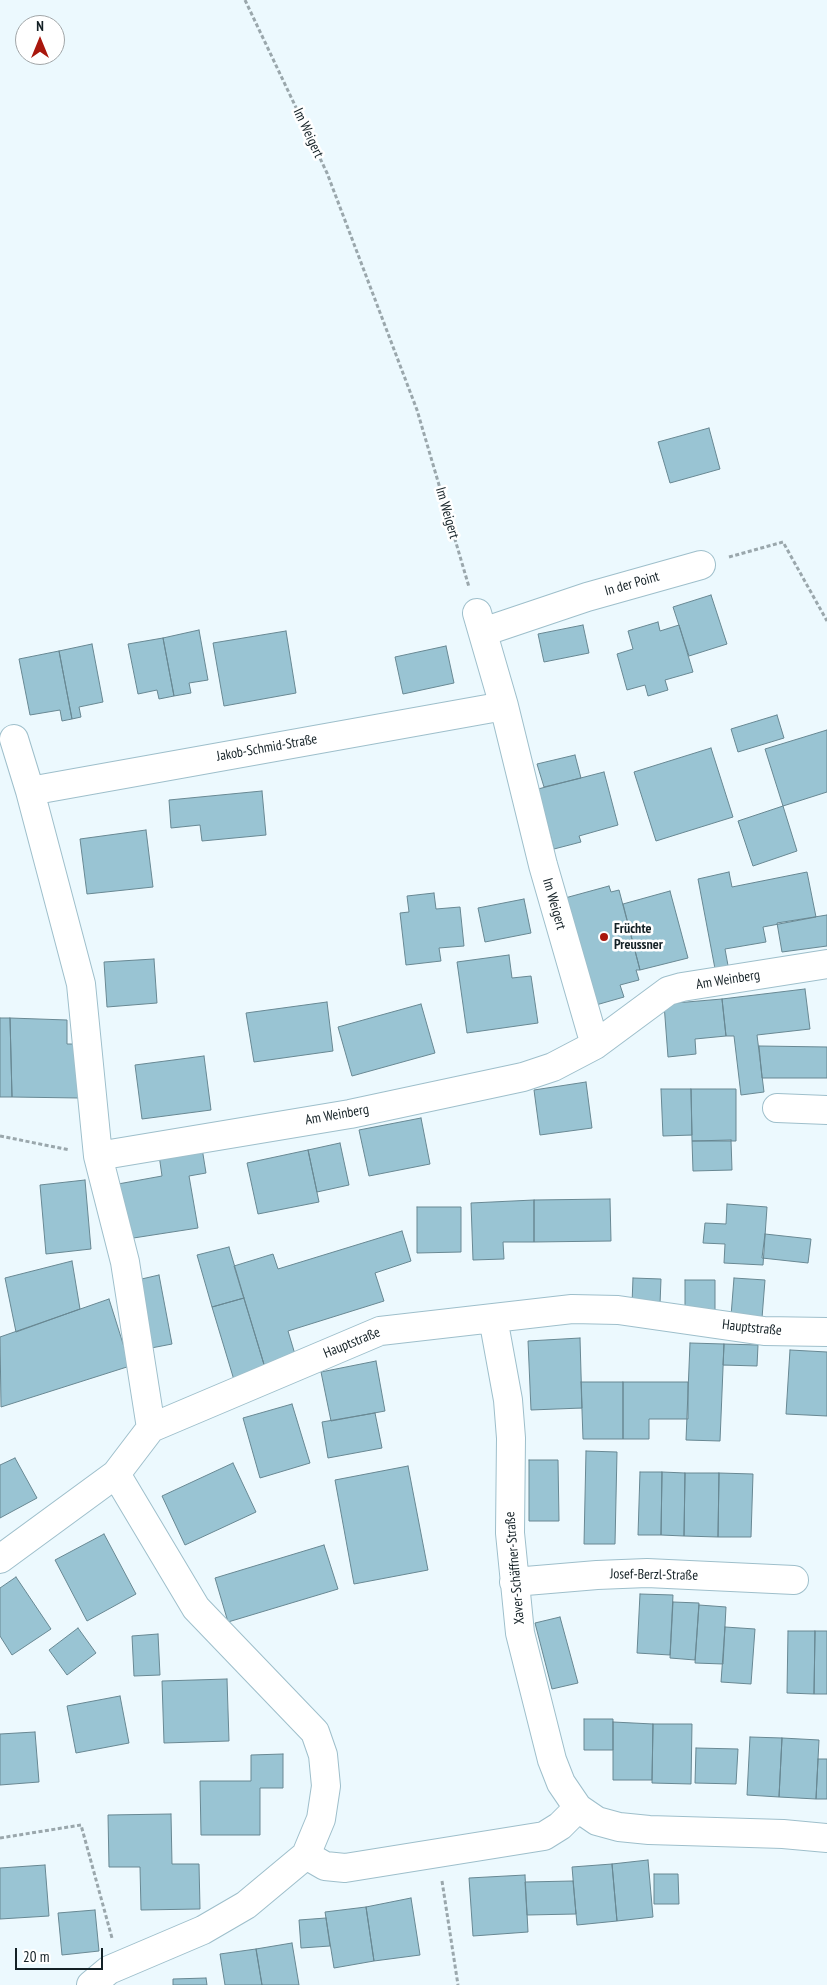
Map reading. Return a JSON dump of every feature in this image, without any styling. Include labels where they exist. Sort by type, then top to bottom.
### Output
[{"type":"street","name":"In der Point","points":[[480,622],[587,597],[701,565]]},
{"type":"street","name":"Im Weigert","points":[[480,622],[504,706],[543,865],[595,1045]]},
{"type":"street","name":"Jakob-Schmid-Straße","points":[[30,791],[504,706]]},
{"type":"street","points":[[0,1559],[116,1474],[150,1428],[125,1262],[98,1156],[81,984],[30,791],[14,739]]},
{"type":"street","name":"Am Weinberg","points":[[98,1156],[350,1114],[523,1077],[553,1067],[595,1045],[668,991],[682,986],[827,964]]},
{"type":"street","points":[[777,1108],[827,1110]]},
{"type":"street","name":"Hauptstraße","points":[[150,1428],[380,1331],[572,1309],[618,1310],[764,1331],[827,1332]]},
{"type":"street","name":"Xaver-Schäffner-Straße","points":[[493,1318],[508,1400],[510,1533],[520,1633],[552,1760],[561,1783],[578,1808],[596,1821],[619,1828],[783,1834],[827,1838]]},
{"type":"street","points":[[91,1985],[109,1970],[202,1930],[246,1905],[306,1855],[321,1819],[326,1786],[323,1755],[315,1732],[196,1608],[116,1474]]},
{"type":"street","name":"Josef-Berzl-Straße","points":[[514,1582],[647,1573],[794,1580]]},
{"type":"street","points":[[306,1855],[325,1866],[345,1868],[544,1836],[560,1826],[578,1808]]},
{"type":"path","name":"Im Weigert","points":[[245,0],[327,174],[416,410],[480,622]]},
{"type":"path","points":[[701,565],[783,542],[827,621]]},
{"type":"path","points":[[0,1136],[98,1156]]},
{"type":"path","points":[[0,1838],[81,1825],[119,1966]]},
{"type":"path","points":[[437,1853],[458,1985]]},
{"type":"building","points":[[709,428],[720,469],[670,483],[658,442]]},
{"type":"building","points":[[711,595],[727,644],[689,656],[673,607]]},
{"type":"building","points":[[658,622],[660,631],[679,625],[693,672],[665,680],[668,690],[648,696],[645,685],[627,690],[617,654],[633,649],[628,631]]},
{"type":"building","points":[[583,625],[589,653],[544,662],[538,634]]},
{"type":"building","points":[[199,630],[208,680],[189,683],[191,693],[174,696],[163,638]]},
{"type":"building","points":[[286,631],[296,693],[224,706],[213,643]]},
{"type":"building","points":[[163,638],[174,696],[159,699],[157,690],[138,694],[128,644]]},
{"type":"building","points":[[92,644],[103,702],[79,707],[81,717],[72,719],[59,651]]},
{"type":"building","points":[[446,646],[454,683],[403,694],[395,657]]},
{"type":"building","points":[[59,651],[72,719],[62,721],[60,710],[30,715],[19,659]]},
{"type":"building","points":[[777,715],[784,738],[738,752],[731,729]]},
{"type":"building","points":[[827,730],[827,792],[783,806],[765,749]]},
{"type":"building","points":[[711,748],[733,817],[656,841],[634,772]]},
{"type":"building","points":[[575,755],[581,778],[544,787],[537,764]]},
{"type":"building","points":[[604,772],[618,825],[579,836],[581,842],[554,849],[538,789]]},
{"type":"building","points":[[262,791],[266,835],[202,841],[200,825],[171,828],[169,800]]},
{"type":"building","points":[[783,806],[797,851],[753,866],[738,821]]},
{"type":"building","points":[[146,830],[153,887],[87,894],[80,839]]},
{"type":"building","points":[[729,872],[732,887],[807,872],[816,917],[763,927],[766,942],[725,949],[729,971],[716,974],[698,879]]},
{"type":"building","name":"Früchte Preussner","points":[[609,886],[611,892],[619,890],[640,970],[636,970],[639,980],[620,985],[624,997],[596,1005],[565,898]]},
{"type":"building","points":[[670,891],[688,958],[640,970],[623,904]]},
{"type":"building","points":[[434,893],[436,909],[460,907],[464,946],[439,948],[441,961],[406,965],[400,913],[409,912],[407,896]]},
{"type":"building","points":[[524,899],[531,933],[485,942],[478,908]]},
{"type":"building","points":[[827,915],[827,946],[782,952],[777,923]]},
{"type":"building","points":[[509,955],[512,978],[531,976],[538,1023],[467,1033],[457,962]]},
{"type":"building","points":[[154,959],[157,1003],[107,1007],[104,962]]},
{"type":"building","points":[[805,989],[810,1029],[757,1035],[764,1092],[741,1095],[734,1036],[726,1036],[722,999]]},
{"type":"building","points":[[722,999],[726,1036],[695,1039],[696,1054],[668,1057],[664,1004]]},
{"type":"building","points":[[327,1002],[333,1051],[254,1062],[246,1013]]},
{"type":"building","points":[[421,1004],[435,1053],[352,1076],[338,1027]]},
{"type":"building","points":[[0,1018],[10,1018],[12,1097],[0,1097]]},
{"type":"building","points":[[10,1018],[67,1020],[67,1044],[78,1044],[79,1098],[12,1097]]},
{"type":"building","points":[[759,1046],[827,1047],[827,1078],[762,1078]]},
{"type":"building","points":[[204,1056],[211,1110],[142,1119],[135,1065]]},
{"type":"building","points":[[586,1082],[592,1128],[540,1135],[534,1090]]},
{"type":"building","points":[[661,1089],[691,1089],[692,1135],[663,1136]]},
{"type":"building","points":[[691,1089],[736,1089],[736,1141],[692,1141]]},
{"type":"building","points":[[421,1118],[430,1164],[369,1176],[359,1130]]},
{"type":"building","points":[[731,1140],[732,1170],[693,1171],[692,1141]]},
{"type":"building","points":[[340,1143],[349,1185],[317,1192],[308,1150]]},
{"type":"building","points":[[202,1148],[206,1173],[189,1176],[198,1228],[127,1239],[118,1184],[162,1176],[159,1155]]},
{"type":"building","points":[[308,1150],[319,1202],[258,1214],[247,1163]]},
{"type":"building","points":[[85,1180],[91,1249],[46,1254],[40,1185]]},
{"type":"building","points":[[610,1199],[611,1241],[534,1242],[534,1200]]},
{"type":"building","points":[[534,1200],[534,1242],[503,1242],[504,1259],[473,1260],[471,1203]]},
{"type":"building","points":[[727,1204],[767,1207],[763,1265],[724,1263],[725,1244],[703,1243],[705,1223],[726,1224]]},
{"type":"building","points":[[417,1207],[461,1207],[461,1252],[417,1253]]},
{"type":"building","points":[[402,1231],[411,1261],[375,1273],[384,1301],[288,1331],[297,1361],[266,1371],[234,1266],[273,1254],[278,1269]]},
{"type":"building","points":[[765,1234],[811,1239],[808,1263],[762,1258]]},
{"type":"building","points":[[229,1247],[244,1298],[212,1307],[197,1255]]},
{"type":"building","points":[[72,1261],[80,1309],[16,1332],[5,1278]]},
{"type":"building","points":[[159,1275],[172,1344],[146,1349],[133,1281]]},
{"type":"building","points":[[633,1278],[661,1279],[660,1304],[632,1304]]},
{"type":"building","points":[[734,1278],[765,1280],[762,1318],[731,1316]]},
{"type":"building","points":[[685,1280],[715,1280],[715,1315],[685,1315]]},
{"type":"building","points":[[244,1298],[266,1371],[234,1380],[212,1307]]},
{"type":"building","points":[[109,1299],[130,1366],[1,1407],[0,1337]]},
{"type":"building","points":[[580,1338],[582,1408],[531,1410],[528,1341]]},
{"type":"building","points":[[690,1343],[724,1344],[720,1441],[686,1440]]},
{"type":"building","points":[[724,1344],[758,1345],[757,1366],[723,1365]]},
{"type":"building","points":[[790,1350],[827,1352],[827,1416],[786,1414]]},
{"type":"building","points":[[376,1361],[385,1411],[331,1421],[321,1372]]},
{"type":"building","points":[[581,1382],[623,1382],[623,1439],[583,1439]]},
{"type":"building","points":[[623,1382],[688,1382],[688,1419],[649,1419],[649,1439],[623,1439]]},
{"type":"building","points":[[292,1404],[310,1463],[260,1478],[243,1418]]},
{"type":"building","points":[[375,1413],[382,1448],[328,1458],[322,1422]]},
{"type":"building","points":[[586,1451],[617,1452],[615,1544],[584,1544]]},
{"type":"building","points":[[15,1458],[37,1498],[0,1518],[0,1465]]},
{"type":"building","points":[[529,1460],[558,1460],[559,1521],[529,1521]]},
{"type":"building","points":[[233,1463],[256,1512],[185,1545],[162,1496]]},
{"type":"building","points":[[408,1466],[428,1570],[354,1584],[335,1480]]},
{"type":"building","points":[[640,1472],[662,1472],[661,1535],[638,1535]]},
{"type":"building","points":[[662,1472],[685,1473],[684,1536],[661,1535]]},
{"type":"building","points":[[685,1473],[719,1473],[718,1537],[684,1536]]},
{"type":"building","points":[[719,1473],[753,1474],[751,1537],[718,1537]]},
{"type":"building","points":[[104,1534],[136,1594],[87,1621],[55,1560]]},
{"type":"building","points":[[324,1545],[338,1589],[228,1622],[215,1578]]},
{"type":"building","points":[[16,1577],[51,1629],[12,1655],[0,1636],[0,1588]]},
{"type":"building","points":[[640,1594],[673,1595],[670,1655],[637,1653]]},
{"type":"building","points":[[673,1602],[699,1603],[695,1660],[670,1658]]},
{"type":"building","points":[[699,1605],[726,1607],[723,1664],[695,1663]]},
{"type":"building","points":[[560,1617],[578,1683],[552,1689],[535,1623]]},
{"type":"building","points":[[725,1627],[755,1629],[751,1684],[721,1682]]},
{"type":"building","points":[[78,1628],[96,1653],[67,1675],[49,1650]]},
{"type":"building","points":[[788,1631],[815,1631],[814,1694],[787,1693]]},
{"type":"building","points":[[815,1631],[827,1631],[827,1694],[814,1694]]},
{"type":"building","points":[[158,1634],[160,1675],[134,1676],[132,1636]]},
{"type":"building","points":[[227,1679],[229,1741],[164,1743],[162,1681]]},
{"type":"building","points":[[120,1696],[129,1743],[76,1753],[67,1706]]},
{"type":"building","points":[[584,1719],[613,1719],[613,1750],[584,1750]]},
{"type":"building","points":[[613,1722],[653,1724],[652,1780],[613,1780]]},
{"type":"building","points":[[653,1724],[692,1724],[691,1784],[652,1783]]},
{"type":"building","points":[[35,1732],[39,1782],[0,1785],[0,1734]]},
{"type":"building","points":[[750,1737],[782,1738],[779,1797],[747,1795]]},
{"type":"building","points":[[782,1738],[819,1740],[816,1799],[779,1797]]},
{"type":"building","points":[[696,1748],[738,1749],[736,1784],[695,1783]]},
{"type":"building","points":[[283,1754],[283,1788],[260,1788],[260,1835],[201,1835],[200,1781],[251,1781],[251,1755]]},
{"type":"building","points":[[818,1759],[827,1759],[827,1799],[816,1799]]},
{"type":"building","points":[[171,1814],[172,1864],[199,1864],[200,1909],[141,1910],[140,1867],[109,1867],[108,1815]]},
{"type":"building","points":[[648,1860],[653,1917],[617,1921],[612,1864]]},
{"type":"building","points":[[612,1864],[617,1921],[577,1925],[572,1867]]},
{"type":"building","points":[[45,1865],[49,1916],[0,1919],[0,1868]]},
{"type":"building","points":[[654,1874],[678,1874],[679,1904],[654,1904]]},
{"type":"building","points":[[525,1875],[528,1932],[473,1936],[469,1878]]},
{"type":"building","points":[[573,1881],[576,1914],[527,1915],[525,1882]]},
{"type":"building","points":[[411,1898],[420,1955],[374,1961],[366,1907]]},
{"type":"building","points":[[366,1907],[374,1961],[334,1968],[325,1912]]},
{"type":"building","points":[[95,1910],[99,1951],[62,1955],[58,1913]]},
{"type":"building","points":[[326,1918],[330,1946],[301,1948],[299,1920]]},
{"type":"building","points":[[292,1943],[299,1985],[262,1985],[256,1949]]},
{"type":"building","points":[[256,1949],[262,1985],[225,1985],[220,1954]]},
{"type":"building","points":[[206,1978],[207,1985],[173,1985],[173,1979]]},
{"type":"place","name":"Früchte Preussner","points":[[604,937]]}]
